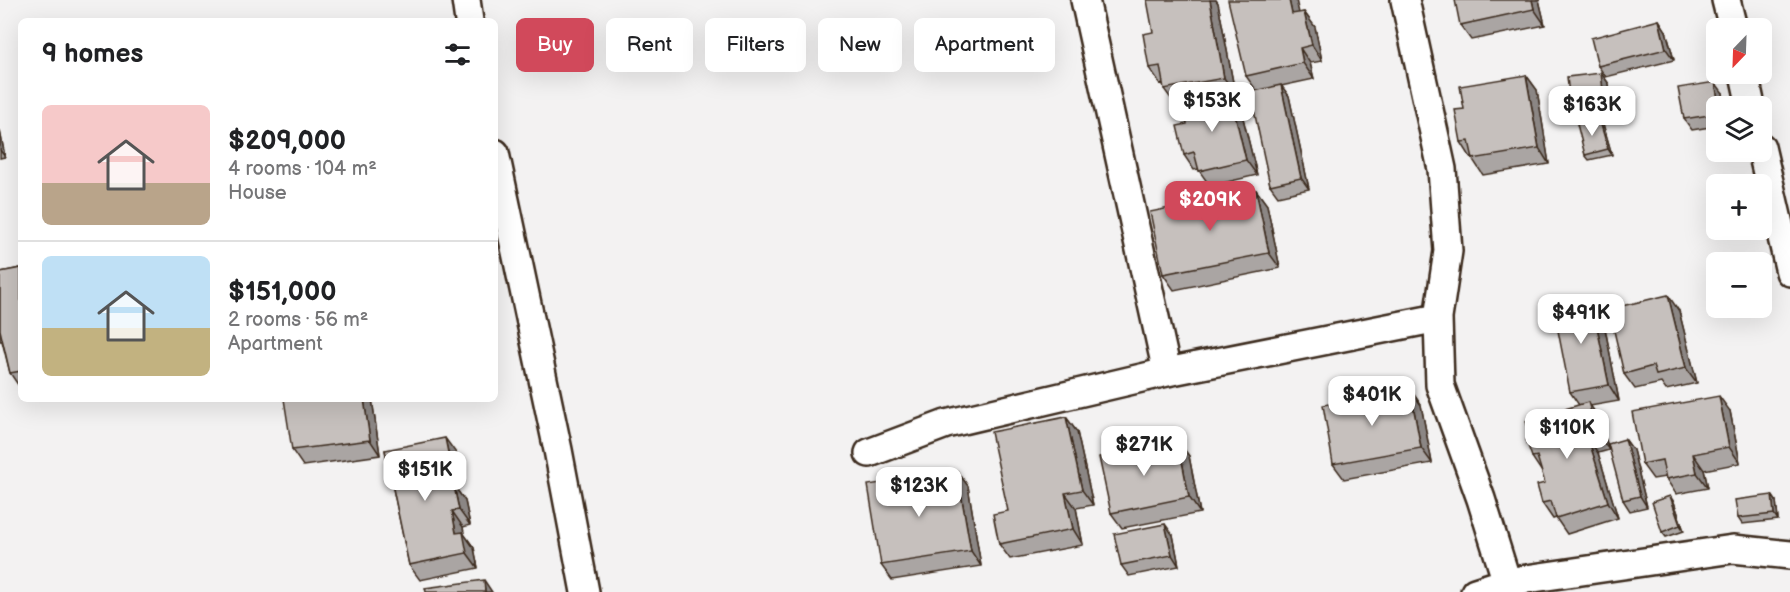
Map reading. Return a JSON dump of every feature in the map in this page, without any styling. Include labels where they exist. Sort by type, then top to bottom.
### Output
[{"type":"street","points":[[466,0],[469,18]]},
{"type":"street","points":[[1085,0],[1167,372]]},
{"type":"street","points":[[1405,0],[1442,169],[1448,251],[1437,318],[1440,385],[1481,499],[1508,587]]},
{"type":"street","points":[[1726,0],[1730,18]]},
{"type":"street","points":[[1764,162],[1790,272]]},
{"type":"street","points":[[498,167],[558,450],[585,592]]},
{"type":"street","points":[[869,453],[946,424],[1167,372],[1437,318]]},
{"type":"street","points":[[1475,592],[1733,549],[1790,555]]},
{"type":"building","points":[[1147,0],[1210,0],[1224,78],[1164,89],[1160,66],[1149,68],[1143,34],[1153,32]]},
{"type":"building","points":[[1228,0],[1289,0],[1292,14],[1304,12],[1312,45],[1300,48],[1303,63],[1246,76]]},
{"type":"building","points":[[1455,0],[1532,0],[1534,9],[1460,25]]},
{"type":"building","points":[[1659,20],[1666,49],[1598,66],[1591,38]]},
{"type":"building","points":[[1601,73],[1605,109],[1571,112],[1567,77]]},
{"type":"building","points":[[1526,75],[1539,148],[1473,159],[1469,141],[1461,142],[1455,110],[1464,109],[1460,86]]},
{"type":"building","points":[[1715,84],[1717,96],[1706,96],[1706,116],[1684,119],[1678,88]]},
{"type":"building","points":[[1281,85],[1301,178],[1270,185],[1250,92]]},
{"type":"building","points":[[1230,94],[1246,160],[1199,171],[1194,152],[1184,155],[1177,126],[1187,124],[1183,106]]},
{"type":"building","points":[[1599,118],[1608,149],[1585,155],[1577,124]]},
{"type":"building","points":[[1256,190],[1269,253],[1163,274],[1150,212]]},
{"type":"building","points":[[18,269],[18,372],[10,373],[0,330],[0,272]]},
{"type":"building","points":[[1668,295],[1686,368],[1656,375],[1653,366],[1624,374],[1609,309]]},
{"type":"building","points":[[1591,298],[1609,385],[1570,392],[1553,305]]},
{"type":"building","points":[[1410,389],[1421,448],[1333,464],[1323,405]]},
{"type":"building","points":[[1719,396],[1729,447],[1693,454],[1697,473],[1666,479],[1662,460],[1642,464],[1632,412]]},
{"type":"building","points":[[284,402],[364,402],[370,440],[292,450]]},
{"type":"building","points":[[1588,402],[1598,435],[1588,438],[1608,502],[1556,518],[1551,501],[1542,503],[1537,485],[1545,483],[1537,456],[1532,457],[1526,440],[1531,438],[1526,421]]},
{"type":"building","points":[[1066,417],[1082,490],[1065,493],[1073,529],[999,544],[993,514],[1008,511],[991,432]]},
{"type":"building","points":[[445,438],[450,462],[441,464],[446,488],[454,486],[459,510],[452,511],[456,533],[463,532],[467,553],[409,565],[385,450]]},
{"type":"building","points":[[1625,439],[1640,496],[1623,500],[1608,444]]},
{"type":"building","points":[[1178,441],[1189,497],[1111,513],[1099,457]]},
{"type":"building","points":[[957,471],[971,551],[881,565],[868,485]]},
{"type":"building","points":[[1772,495],[1774,514],[1738,518],[1735,500]]},
{"type":"building","points":[[1670,496],[1680,525],[1662,532],[1652,502]]},
{"type":"building","points":[[1165,524],[1172,555],[1121,565],[1114,534]]},
{"type":"building","points":[[484,580],[485,592],[426,592],[425,588]]}]
